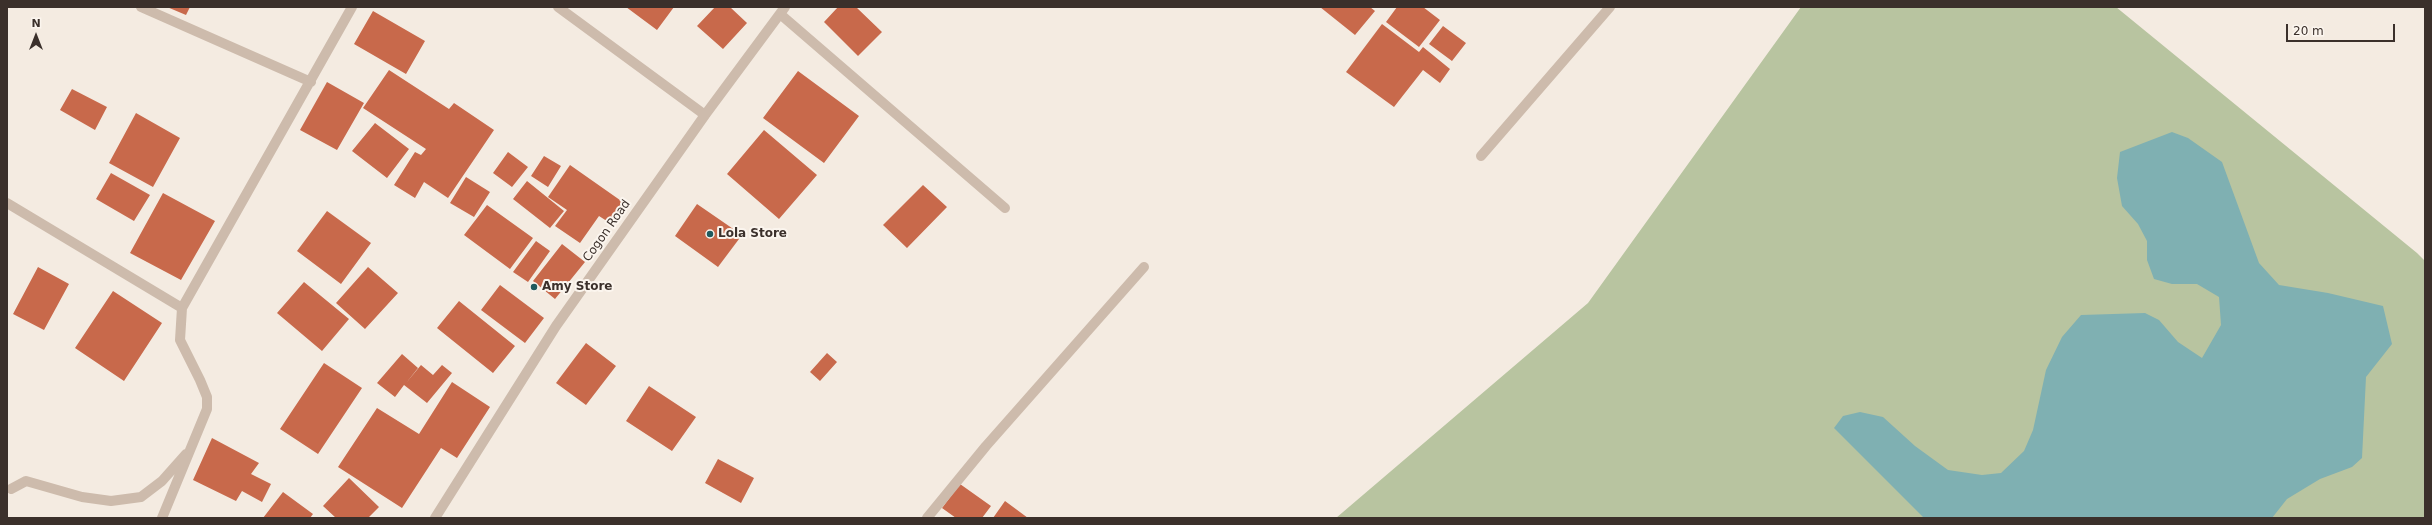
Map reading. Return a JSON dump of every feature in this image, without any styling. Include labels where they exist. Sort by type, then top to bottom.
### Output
[{"type":"street","points":[[141,7],[311,82]]},
{"type":"street","points":[[162,518],[207,409],[207,397],[180,340],[182,308],[352,7]]},
{"type":"street","points":[[558,7],[705,115]]},
{"type":"street","points":[[1482,156],[1610,7]]},
{"type":"street","points":[[782,10],[1005,208]]},
{"type":"street","name":"Cogon Road","points":[[435,518],[556,326],[705,115],[782,10]]},
{"type":"street","points":[[7,203],[182,308]]},
{"type":"street","points":[[927,518],[986,446],[1144,267]]},
{"type":"street","points":[[12,489],[26,481],[89,498],[111,501],[141,496],[162,481],[191,449]]},
{"type":"green space","points":[[1801,7],[2116,7],[2417,253],[2425,261],[2425,518],[1336,518],[1588,303]]},
{"type":"water","points":[[2172,132],[2188,138],[2222,162],[2259,263],[2279,285],[2328,293],[2383,306],[2392,344],[2366,377],[2362,458],[2352,467],[2320,479],[2287,499],[2272,518],[1924,518],[1834,428],[1843,416],[1860,412],[1883,417],[1915,446],[1948,470],[1982,475],[2001,473],[2024,451],[2033,430],[2046,370],[2062,337],[2081,315],[2145,313],[2159,320],[2178,342],[2202,358],[2221,325],[2219,297],[2197,284],[2172,284],[2154,279],[2147,260],[2147,241],[2138,224],[2122,206],[2117,178],[2120,152]]},
{"type":"building","points":[[167,7],[190,7],[186,15]]},
{"type":"building","points":[[626,7],[674,7],[657,30]]},
{"type":"building","points":[[715,7],[730,7],[747,23],[723,49],[697,26]]},
{"type":"building","points":[[838,7],[856,7],[882,32],[858,56],[824,22]]},
{"type":"building","points":[[1320,7],[1370,7],[1375,11],[1355,35]]},
{"type":"building","points":[[1397,7],[1423,7],[1440,20],[1419,47],[1386,22]]},
{"type":"building","points":[[373,11],[425,41],[406,74],[354,44]]},
{"type":"building","points":[[1382,24],[1419,52],[1423,47],[1450,69],[1440,83],[1423,70],[1394,107],[1346,72]]},
{"type":"building","points":[[1443,26],[1466,43],[1452,61],[1429,44]]},
{"type":"building","points":[[389,70],[449,109],[454,103],[494,130],[448,198],[424,182],[415,198],[394,185],[415,152],[421,155],[426,149],[363,108]]},
{"type":"building","points":[[798,71],[859,116],[824,163],[763,118]]},
{"type":"building","points":[[327,82],[364,103],[337,150],[300,130]]},
{"type":"building","points":[[72,89],[107,107],[95,130],[60,110]]},
{"type":"building","points":[[136,113],[180,138],[153,187],[109,163]]},
{"type":"building","points":[[375,123],[409,149],[387,178],[352,151]]},
{"type":"building","points":[[764,130],[817,175],[779,219],[727,174]]},
{"type":"building","points":[[508,152],[528,167],[512,187],[493,173]]},
{"type":"building","points":[[544,156],[561,166],[548,187],[531,176]]},
{"type":"building","points":[[570,165],[627,205],[613,225],[599,216],[580,243],[555,226],[567,210],[548,197]]},
{"type":"building","points":[[111,173],[150,195],[134,221],[96,199]]},
{"type":"building","points":[[466,177],[490,192],[474,217],[450,203]]},
{"type":"building","points":[[527,181],[564,211],[550,228],[513,199]]},
{"type":"building","points":[[923,185],[947,207],[907,248],[883,225]]},
{"type":"building","points":[[163,193],[215,221],[181,280],[130,253]]},
{"type":"building","points":[[697,204],[742,235],[718,267],[675,236]]},
{"type":"building","points":[[487,205],[533,238],[510,269],[464,235]]},
{"type":"building","points":[[327,211],[371,243],[341,284],[297,251]]},
{"type":"building","points":[[536,241],[550,251],[528,282],[513,272]]},
{"type":"building","points":[[562,244],[585,262],[555,299],[533,281]]},
{"type":"building","points":[[38,267],[69,284],[44,330],[13,314]]},
{"type":"building","points":[[368,267],[398,293],[365,329],[336,303]]},
{"type":"building","points":[[304,282],[349,319],[322,351],[277,313]]},
{"type":"building","points":[[500,285],[544,318],[525,343],[481,310]]},
{"type":"building","points":[[113,291],[162,323],[124,381],[75,348]]},
{"type":"building","points":[[459,301],[515,346],[493,373],[437,328]]},
{"type":"building","points":[[586,343],[616,366],[586,405],[556,383]]},
{"type":"building","points":[[827,353],[837,362],[820,381],[810,372]]},
{"type":"building","points":[[402,354],[418,368],[406,383],[421,365],[433,375],[442,365],[452,373],[427,403],[404,385],[395,397],[377,383]]},
{"type":"building","points":[[324,363],[362,388],[318,454],[280,429]]},
{"type":"building","points":[[452,382],[490,407],[457,458],[441,448],[402,508],[338,467],[377,408],[419,434]]},
{"type":"building","points":[[649,386],[696,417],[672,451],[626,421]]},
{"type":"building","points":[[212,438],[259,463],[251,474],[271,484],[262,502],[242,491],[236,501],[193,480]]},
{"type":"building","points":[[718,459],[754,478],[741,503],[705,483]]},
{"type":"building","points":[[349,478],[379,507],[368,518],[336,518],[323,506]]},
{"type":"building","points":[[960,484],[991,506],[982,518],[956,518],[942,508]]},
{"type":"building","points":[[283,492],[313,514],[310,518],[263,518]]},
{"type":"building","points":[[1005,501],[1028,518],[993,518]]},
{"type":"place","name":"Lola Store","points":[[710,234]]},
{"type":"place","name":"Amy Store","points":[[534,287]]}]
